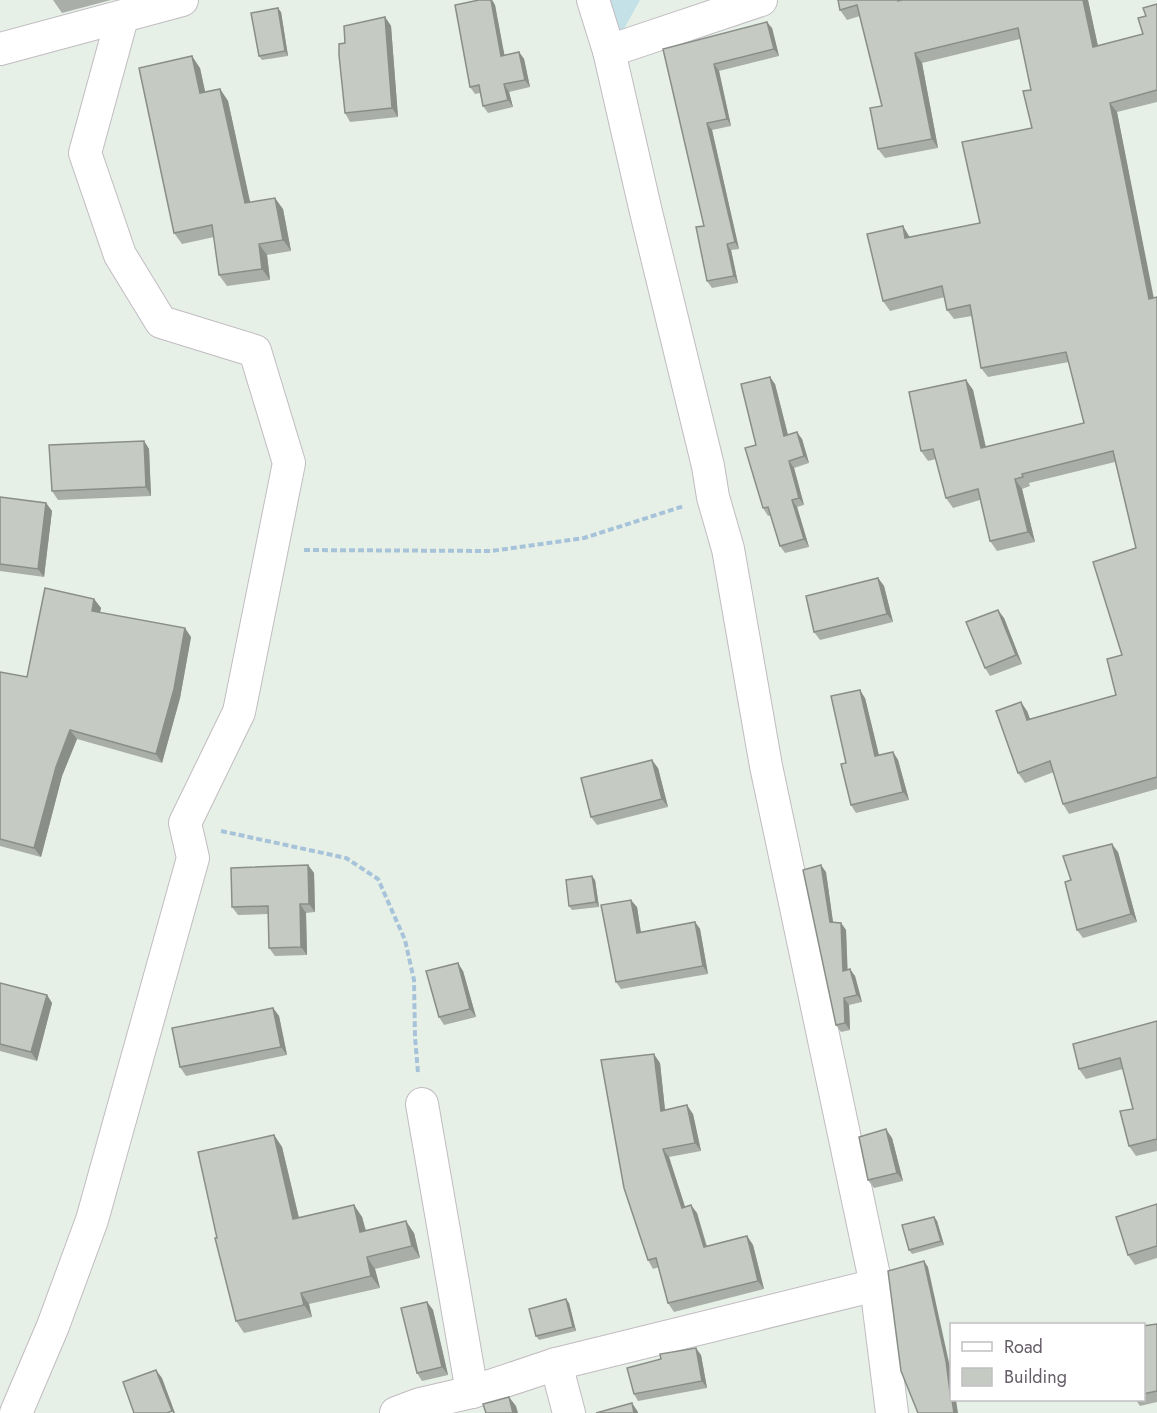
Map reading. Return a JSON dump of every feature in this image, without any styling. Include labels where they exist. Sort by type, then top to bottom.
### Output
[{"type":"street","points":[[0,49],[182,0]]},
{"type":"street","points":[[593,0],[609,51],[648,223],[708,466],[713,497],[728,549],[766,766],[876,1285],[892,1413]]},
{"type":"street","points":[[609,51],[761,0]]},
{"type":"street","points":[[16,1413],[53,1326],[92,1220],[193,858],[185,823],[239,712],[289,463],[255,351],[161,322],[120,255],[85,153],[122,18]]},
{"type":"street","points":[[422,1104],[472,1392]]},
{"type":"street","points":[[396,1413],[420,1404],[472,1392],[556,1364],[876,1285]]},
{"type":"street","points":[[556,1364],[568,1413]]},
{"type":"path","points":[[271,550],[491,551],[584,538],[713,497]]},
{"type":"path","points":[[185,823],[346,858],[378,879],[405,940],[414,980],[415,1037],[422,1104]]},
{"type":"shaded area","points":[[608,0],[640,0],[619,38]]},
{"type":"building","points":[[491,0],[501,56],[519,52],[525,80],[504,84],[508,100],[483,106],[479,85],[470,87],[455,5]]},
{"type":"building","points":[[838,0],[1083,0],[1093,47],[1143,34],[1138,18],[1146,16],[1143,8],[1157,4],[1157,90],[1110,103],[1149,299],[1157,297],[1157,777],[1063,804],[1050,761],[1018,773],[996,711],[1021,702],[1027,720],[1116,695],[1107,659],[1122,655],[1093,562],[1136,548],[1113,451],[1022,474],[1023,477],[1015,479],[1028,532],[990,541],[978,489],[946,498],[933,449],[921,451],[909,392],[966,380],[981,448],[1084,423],[1066,352],[981,368],[970,305],[947,310],[942,286],[883,301],[867,234],[903,226],[905,238],[980,223],[962,142],[1032,128],[1023,91],[1031,90],[1018,28],[915,53],[932,139],[878,149],[870,108],[882,106],[857,5],[840,10]]},
{"type":"building","points":[[278,8],[285,51],[259,56],[251,13]]},
{"type":"building","points":[[385,17],[392,108],[345,113],[339,55],[339,44],[345,43],[344,26]]},
{"type":"building","points":[[767,22],[774,49],[714,64],[727,119],[707,123],[735,242],[727,244],[734,276],[707,281],[696,227],[704,226],[663,49]]},
{"type":"building","points":[[192,56],[200,93],[220,89],[245,203],[275,198],[283,240],[259,244],[262,269],[219,275],[212,225],[174,233],[139,68]]},
{"type":"building","points":[[770,377],[784,436],[797,432],[804,456],[789,461],[799,498],[792,500],[804,539],[780,546],[768,507],[763,508],[745,448],[756,445],[741,384]]},
{"type":"building","points":[[144,441],[146,487],[52,491],[49,445]]},
{"type":"building","points":[[0,497],[46,503],[38,569],[0,564]]},
{"type":"building","points":[[878,578],[887,614],[814,632],[806,596]]},
{"type":"building","points":[[45,588],[94,599],[92,611],[185,628],[174,689],[156,754],[70,730],[56,767],[34,848],[0,839],[0,672],[27,677]]},
{"type":"building","points":[[998,610],[1016,655],[985,668],[966,622]]},
{"type":"building","points":[[860,690],[875,756],[893,752],[903,792],[851,805],[841,764],[846,763],[831,696]]},
{"type":"building","points":[[652,760],[662,799],[591,817],[581,778]]},
{"type":"building","points":[[1112,844],[1131,914],[1077,930],[1065,882],[1071,880],[1063,856]]},
{"type":"building","points":[[308,865],[309,904],[300,904],[301,947],[269,948],[268,906],[232,907],[231,868]]},
{"type":"building","points":[[821,865],[830,922],[841,923],[843,971],[850,969],[857,995],[844,998],[845,1023],[836,1025],[803,870]]},
{"type":"building","points":[[592,876],[596,902],[569,906],[566,880]]},
{"type":"building","points":[[631,900],[637,933],[695,922],[703,966],[616,982],[601,905]]},
{"type":"building","points":[[458,963],[470,1009],[439,1017],[426,971]]},
{"type":"building","points":[[0,983],[47,995],[31,1052],[0,1044]]},
{"type":"building","points":[[273,1008],[281,1047],[180,1067],[172,1028]]},
{"type":"building","points":[[1157,1021],[1157,1139],[1129,1146],[1120,1111],[1133,1109],[1120,1058],[1079,1069],[1073,1044]]},
{"type":"building","points":[[654,1054],[661,1111],[687,1105],[695,1143],[663,1149],[682,1208],[691,1205],[704,1247],[747,1236],[758,1281],[668,1303],[656,1258],[648,1260],[624,1188],[601,1060]]},
{"type":"building","points":[[886,1129],[897,1173],[868,1180],[859,1137]]},
{"type":"building","points":[[274,1135],[293,1219],[354,1205],[360,1232],[406,1221],[412,1246],[367,1257],[371,1276],[301,1293],[304,1305],[236,1321],[215,1238],[217,1238],[198,1152]]},
{"type":"building","points":[[1157,1204],[1157,1246],[1128,1255],[1116,1217]]},
{"type":"building","points":[[934,1217],[941,1241],[909,1250],[902,1225]]},
{"type":"building","points":[[924,1261],[946,1361],[950,1401],[952,1401],[954,1413],[918,1413],[901,1371],[888,1271]]},
{"type":"building","points":[[566,1299],[573,1327],[536,1336],[529,1309]]},
{"type":"building","points":[[427,1302],[442,1367],[417,1373],[401,1308]]},
{"type":"building","points":[[1157,1324],[1157,1391],[1145,1394],[1145,1326]]},
{"type":"building","points":[[696,1348],[702,1381],[634,1394],[627,1368],[661,1359],[660,1354]]},
{"type":"building","points":[[156,1370],[172,1411],[134,1413],[123,1382]]},
{"type":"building","points":[[509,1397],[513,1413],[486,1413],[483,1404]]},
{"type":"building","points":[[632,1403],[634,1413],[596,1413]]}]
